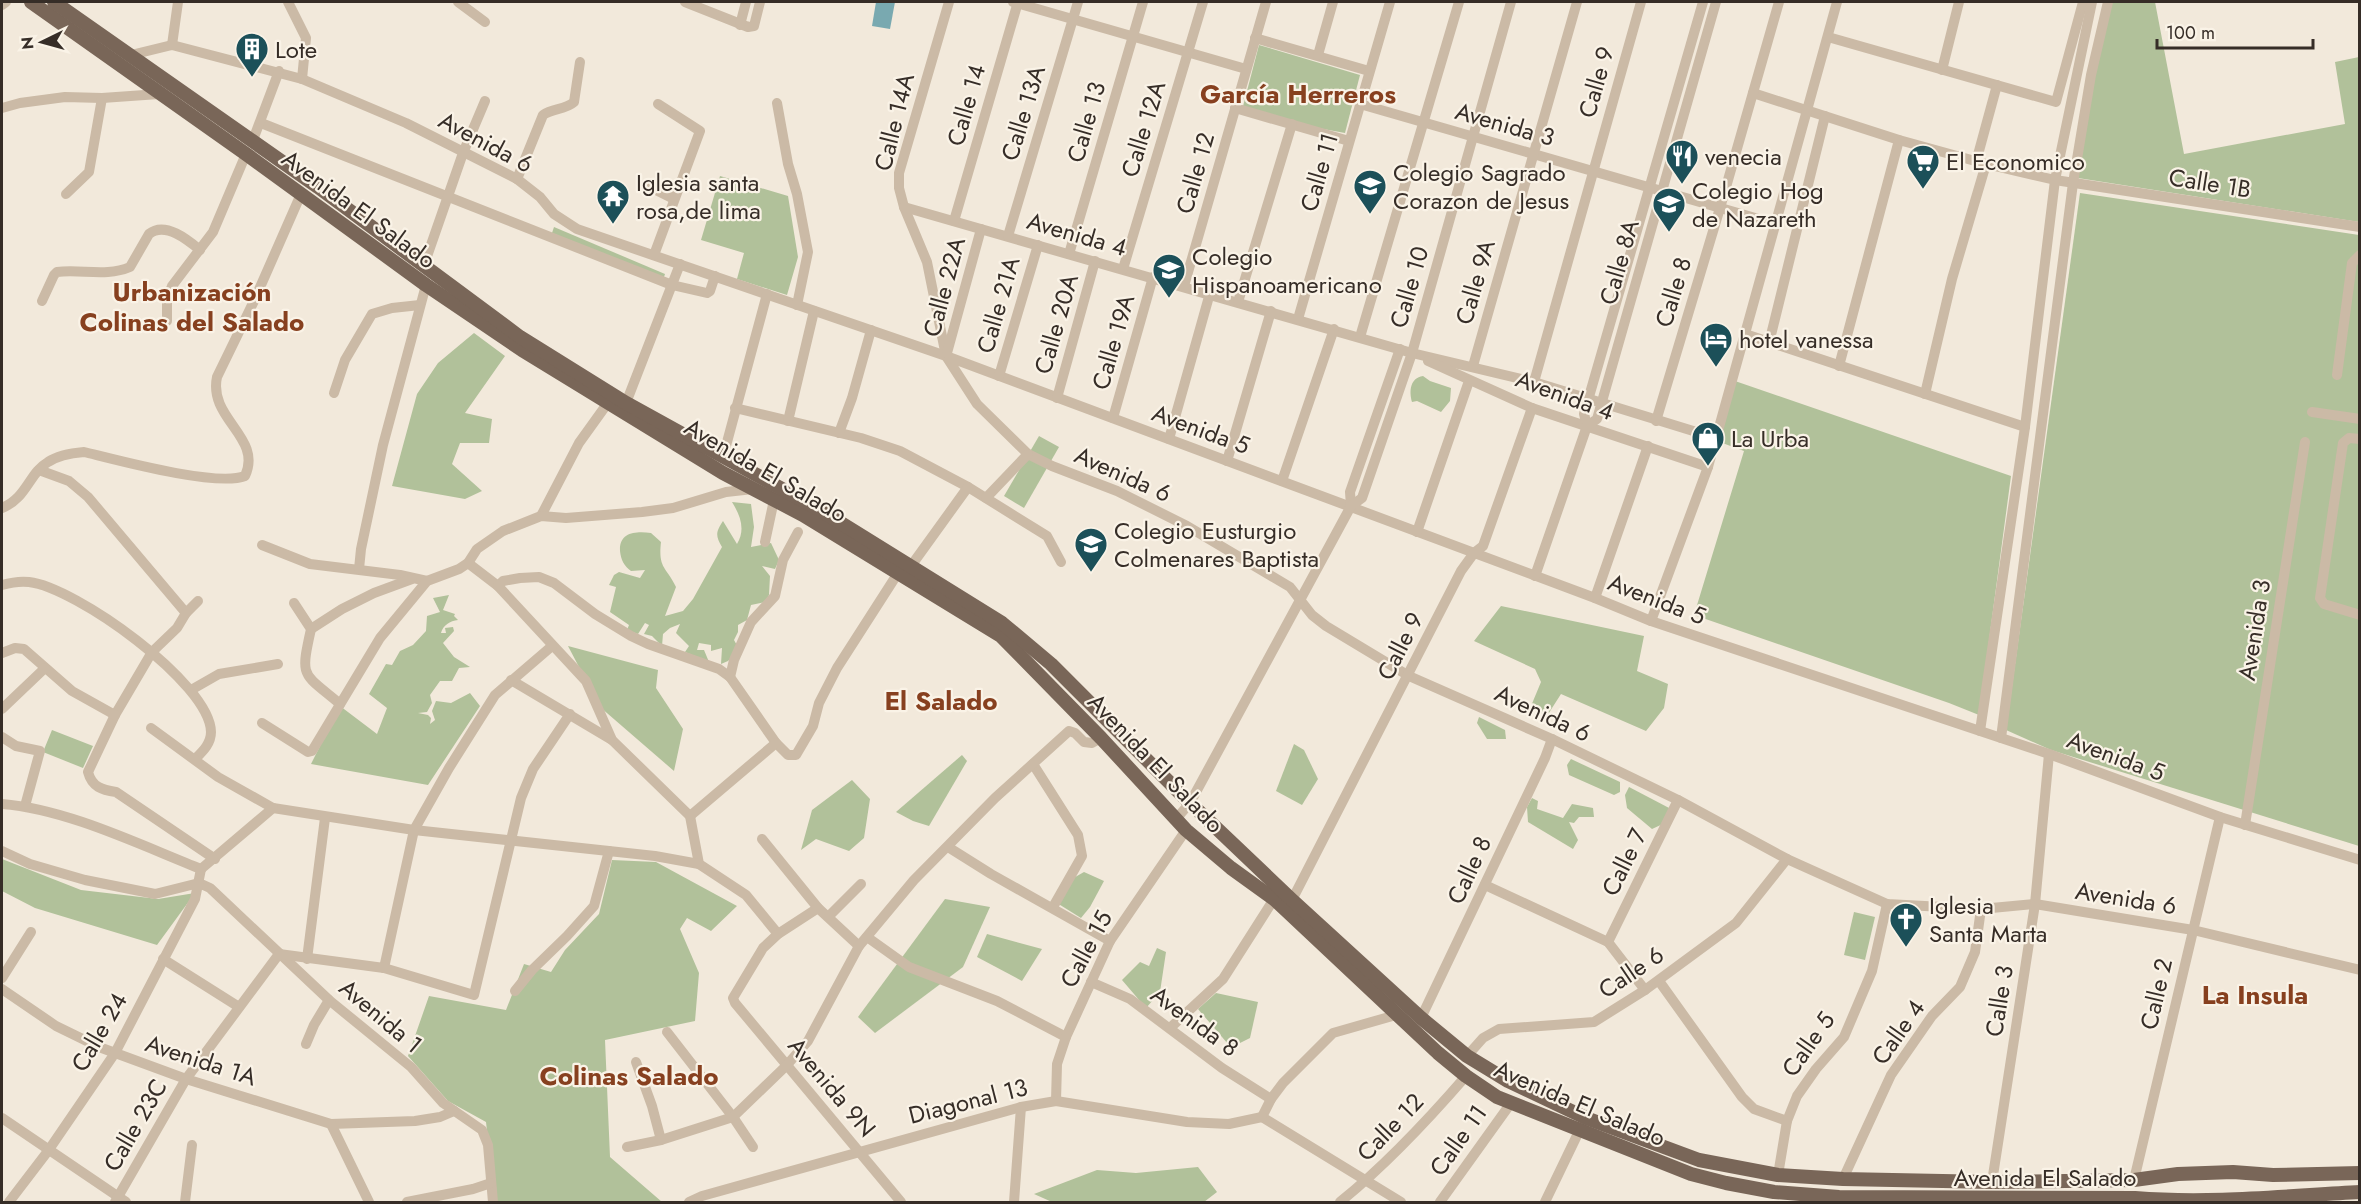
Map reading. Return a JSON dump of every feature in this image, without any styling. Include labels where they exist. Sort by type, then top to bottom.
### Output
[{"type":"main road","name":"Avenida El Salado","points":[[31,2],[426,285],[522,351],[607,404],[898,573],[1000,636],[1101,738],[1186,830],[1231,868],[1274,899],[1396,1015],[1466,1076],[1497,1097],[1699,1160],[1778,1175],[1843,1179],[1992,1182],[2134,1180],[2178,1174],[2213,1173],[2273,1175],[2360,1173]]},
{"type":"main road","name":"Avenida El Salado","points":[[54,2],[253,140],[520,337],[626,403],[820,510],[1002,623],[1051,664],[1292,900],[1421,1018],[1467,1056],[1583,1124],[1691,1174],[1772,1197],[1839,1200],[2211,1202],[2360,1192]]},
{"type":"street","points":[[2,5],[6,2]]},
{"type":"street","points":[[172,45],[178,2]]},
{"type":"street","points":[[288,2],[306,38],[302,79]]},
{"type":"street","points":[[458,2],[485,22]]},
{"type":"street","points":[[689,2],[748,27],[754,26],[760,2]]},
{"type":"street","points":[[740,25],[746,2]]},
{"type":"street","name":"Calle 14A","points":[[946,356],[927,262],[904,207],[899,188],[899,173],[949,2]]},
{"type":"street","points":[[1016,2],[1246,69]]},
{"type":"street","name":"Calle 14","points":[[954,221],[1016,2]]},
{"type":"street","name":"Calle 13A","points":[[1008,237],[1078,2]]},
{"type":"street","name":"Calle 13","points":[[1069,254],[1143,2]]},
{"type":"street","name":"Calle 12A","points":[[1123,269],[1203,2]]},
{"type":"street","name":"Calle 12","points":[[1184,286],[1266,2]]},
{"type":"street","points":[[1318,55],[1333,2]]},
{"type":"street","name":"Calle 11","points":[[1298,319],[1390,2]]},
{"type":"street","points":[[1360,337],[1459,2]]},
{"type":"street","name":"Calle 10","points":[[1176,819],[1190,802],[1351,507],[1362,498],[1412,353],[1511,2]]},
{"type":"street","name":"Calle 9A","points":[[1473,366],[1577,2]]},
{"type":"street","name":"Calle 9","points":[[1534,382],[1641,2]]},
{"type":"street","name":"Calle 8A","points":[[1587,426],[1584,414],[1703,2]]},
{"type":"street","name":"Calle 8A","points":[[1535,576],[1587,426],[1597,418],[1716,2]]},
{"type":"street","name":"Calle 8","points":[[1656,420],[1779,2]]},
{"type":"street","points":[[1651,621],[1708,466],[1828,37],[1834,2]]},
{"type":"street","points":[[1942,70],[1959,2]]},
{"type":"street","points":[[1828,37],[2055,102],[2083,2]]},
{"type":"street","points":[[1980,731],[2025,427],[2055,180],[2092,2]]},
{"type":"street","points":[[2001,738],[2073,183],[2091,75],[2108,2]]},
{"type":"street","points":[[1255,38],[1369,71]]},
{"type":"street","name":"Avenida 6","points":[[131,55],[172,45],[279,71],[302,79],[406,123],[517,179],[540,197],[554,214],[577,229],[946,356],[977,404],[1028,454],[1052,466],[1117,491],[1186,526],[1285,584],[1312,615],[1326,626],[1409,676],[1552,739],[1678,800],[1787,859],[1887,904],[1981,909],[2035,904],[2193,930],[2360,970]]},
{"type":"street","points":[[517,179],[543,115],[550,110],[570,106],[574,102],[580,62]]},
{"type":"street","points":[[253,140],[279,71]]},
{"type":"street","points":[[1925,394],[1981,163],[1997,85]]},
{"type":"street","name":"Calle 1B","points":[[1753,93],[1899,140],[1981,163],[2055,180],[2360,227]]},
{"type":"street","points":[[2,108],[20,103],[65,97],[102,98],[159,94]]},
{"type":"street","points":[[66,194],[89,172],[102,98]]},
{"type":"street","points":[[424,265],[463,153],[485,100]]},
{"type":"street","points":[[777,103],[788,164],[798,194],[808,252],[797,305]]},
{"type":"street","points":[[654,255],[700,131],[658,104]]},
{"type":"street","name":"Avenida 3","points":[[1360,104],[1776,224]]},
{"type":"street","points":[[1235,108],[1349,141]]},
{"type":"street","points":[[1769,343],[1825,116]]},
{"type":"street","points":[[261,123],[672,285],[707,293],[716,276]]},
{"type":"street","points":[[1238,302],[1292,124]]},
{"type":"street","points":[[1839,366],[1899,140]]},
{"type":"street","points":[[167,321],[168,299],[172,286],[213,232],[246,154]]},
{"type":"street","points":[[650,187],[674,199]]},
{"type":"street","points":[[2,508],[25,490],[39,470],[48,462],[84,452],[133,464],[201,476],[236,480],[245,476],[249,466],[249,452],[216,400],[215,388],[301,194]]},
{"type":"street","name":"Avenida 4","points":[[904,207],[1210,293],[1412,353],[1534,382],[1716,438]]},
{"type":"street","points":[[546,235],[554,214]]},
{"type":"street","points":[[42,301],[57,272],[86,273],[130,267],[149,234],[154,230],[161,229],[184,237],[201,250]]},
{"type":"street","name":"Calle 22A","points":[[946,356],[981,229]]},
{"type":"street","name":"Calle 21A","points":[[999,376],[1038,245]]},
{"type":"street","points":[[2337,375],[2352,263],[2360,255]]},
{"type":"street","name":"Calle 20A","points":[[1057,398],[1095,261]]},
{"type":"street","points":[[626,403],[680,264]]},
{"type":"street","name":"Calle 19A","points":[[1113,418],[1153,277]]},
{"type":"street","points":[[359,569],[360,549],[383,445],[426,285]]},
{"type":"street","points":[[1169,439],[1210,293]]},
{"type":"street","points":[[723,457],[767,294]]},
{"type":"street","points":[[334,393],[345,360],[372,314],[392,308],[420,305]]},
{"type":"street","points":[[788,421],[814,311]]},
{"type":"street","points":[[1227,461],[1271,311]]},
{"type":"street","points":[[1282,482],[1334,329]]},
{"type":"street","points":[[839,433],[852,398],[871,330]]},
{"type":"street","points":[[1745,334],[2025,427]]},
{"type":"street","name":"Calle 10","points":[[1351,507],[1350,492],[1400,349]]},
{"type":"street","name":"Avenida 4","points":[[1412,353],[1532,408],[1708,466]]},
{"type":"street","name":"Avenida 5","points":[[946,356],[1651,621],[2049,754],[2220,817],[2360,860]]},
{"type":"street","points":[[1417,532],[1469,381]]},
{"type":"street","points":[[541,516],[579,443],[607,404]]},
{"type":"street","points":[[735,408],[839,433],[900,451],[968,487],[1047,536],[1061,562]]},
{"type":"street","name":"Calle 9","points":[[1292,900],[1461,571],[1474,553],[1483,546],[1532,408]]},
{"type":"street","points":[[2312,412],[2360,419]]},
{"type":"street","points":[[2360,439],[2349,438],[2343,443],[2320,598],[2324,604],[2360,615]]},
{"type":"street","name":"Avenida 3","points":[[2245,825],[2305,442]]},
{"type":"street","points":[[1594,598],[1648,446]]},
{"type":"street","points":[[986,498],[1028,454]]},
{"type":"street","points":[[39,470],[69,481],[88,497],[186,614]]},
{"type":"street","points":[[911,566],[968,487]]},
{"type":"street","points":[[262,545],[310,564],[400,574],[412,579],[427,581],[459,569],[468,563],[477,549],[503,531],[541,516],[566,518],[642,512],[673,508],[726,492],[753,489]]},
{"type":"street","points":[[765,542],[774,500]]},
{"type":"street","points":[[730,677],[734,660],[752,622],[775,596],[783,560],[798,532]]},
{"type":"street","points":[[468,563],[498,586],[585,681],[612,740]]},
{"type":"street","points":[[498,586],[503,581],[520,578],[539,578],[554,583],[595,614],[631,636],[719,669],[730,677],[776,743],[788,755],[796,755],[813,726],[819,703],[837,668],[898,573]]},
{"type":"street","points":[[311,629],[363,598],[412,579]]},
{"type":"street","points":[[262,723],[308,752],[312,751],[380,638],[427,581]]},
{"type":"street","points":[[2,585],[28,582],[50,588],[93,610],[152,652],[191,690],[209,721],[211,735],[207,746],[195,759]]},
{"type":"street","points":[[198,601],[177,628],[152,652],[115,715],[88,772],[90,779],[103,790],[116,792],[214,859]]},
{"type":"street","points":[[294,603],[311,629],[304,671],[308,678],[340,705]]},
{"type":"street","points":[[384,968],[414,830],[495,694],[552,646]]},
{"type":"street","points":[[2,653],[15,648],[24,649],[72,691],[115,715]]},
{"type":"street","points":[[191,690],[219,674],[278,664]]},
{"type":"street","points":[[2,709],[45,668]]},
{"type":"street","points":[[511,680],[612,740],[690,816],[699,864]]},
{"type":"street","points":[[279,954],[384,968],[474,995],[521,798],[533,769],[570,714]]},
{"type":"street","points":[[151,728],[218,777],[273,808],[325,818],[414,830],[655,855],[699,864],[746,896],[778,934],[818,908]]},
{"type":"street","points":[[627,1147],[661,1140],[733,1117],[786,1066],[808,1041],[859,946],[914,880],[995,798],[1069,731],[1075,733],[1084,742],[1092,743],[1101,738]]},
{"type":"street","points":[[2,737],[16,746],[40,751],[25,806]]},
{"type":"street","name":"Calle 8","points":[[1421,1018],[1552,739]]},
{"type":"street","points":[[690,816],[776,743]]},
{"type":"street","name":"Calle 3","points":[[1992,1182],[2035,904],[2049,754]]},
{"type":"street","points":[[1034,764],[1078,835],[1081,847],[1082,856],[1053,907]]},
{"type":"street","name":"Calle 7","points":[[1608,942],[1678,800]]},
{"type":"street","points":[[2,804],[25,806],[88,825],[201,869],[273,808]]},
{"type":"street","name":"Calle 2","points":[[2134,1180],[2220,817]]},
{"type":"street","points":[[307,959],[325,818]]},
{"type":"street","name":"Calle 15","points":[[1056,1101],[1058,1064],[1066,1037],[1110,940],[1186,830]]},
{"type":"street","points":[[762,839],[818,908],[859,946]]},
{"type":"street","points":[[948,847],[991,874],[1110,940]]},
{"type":"street","points":[[515,991],[532,970],[594,906],[609,850]]},
{"type":"street","points":[[2,851],[30,864],[85,880],[155,894],[199,883]]},
{"type":"street","name":"Calle 6","points":[[1467,1056],[1483,1038],[1499,1029],[1594,1022],[1646,990],[1736,923],[1787,859]]},
{"type":"street","name":"Calle 24","points":[[9,1203],[48,1151],[115,1053],[195,899],[201,869]]},
{"type":"street","name":"Avenida 1","points":[[199,883],[210,888],[329,1000],[411,1068],[443,1103],[483,1130],[488,1145],[493,1203]]},
{"type":"street","points":[[829,916],[861,884]]},
{"type":"street","points":[[1485,885],[1608,942],[1646,990]]},
{"type":"street","points":[[1170,1028],[1223,979],[1274,899]]},
{"type":"street","name":"Calle 5","points":[[1778,1175],[1787,1122],[1797,1096],[1816,1069],[1844,1037],[1872,971],[1887,904]]},
{"type":"street","name":"Calle 4","points":[[1843,1179],[1891,1076],[1932,1016],[1960,987],[1975,952],[1981,909]]},
{"type":"street","points":[[2,978],[31,932]]},
{"type":"street","name":"Avenida 9N","points":[[778,934],[763,948],[732,998],[901,1203]]},
{"type":"street","points":[[867,937],[909,967],[998,1001],[1066,1037]]},
{"type":"street","name":"Calle 23C","points":[[119,1201],[186,1079],[279,954]]},
{"type":"street","points":[[163,959],[239,1007]]},
{"type":"street","points":[[1659,981],[1742,1097],[1754,1110],[1787,1122]]},
{"type":"street","name":"Avenida 8","points":[[1091,982],[1130,999],[1222,1068],[1270,1099]]},
{"type":"street","name":"Avenida 1A","points":[[2,989],[56,1026],[115,1053],[186,1079],[331,1124],[415,1121],[440,1117],[454,1111]]},
{"type":"street","points":[[306,1044],[329,1000]]},
{"type":"street","points":[[1396,1015],[1333,1033],[1270,1099],[1262,1117],[1401,1203]]},
{"type":"street","points":[[667,1032],[733,1117],[753,1148]]},
{"type":"street","points":[[636,1062],[652,1106],[661,1140]]},
{"type":"street","name":"Calle 12","points":[[1340,1203],[1367,1181],[1432,1116],[1466,1076]]},
{"type":"street","name":"Diagonal 13","points":[[690,1202],[702,1196],[1021,1107],[1056,1101],[1187,1122],[1229,1124],[1262,1117]]},
{"type":"street","name":"Calle 11","points":[[1440,1203],[1511,1103]]},
{"type":"street","points":[[1014,1203],[1021,1107]]},
{"type":"street","points":[[2,1118],[119,1201]]},
{"type":"street","points":[[331,1124],[369,1203]]},
{"type":"street","points":[[1545,1203],[1583,1124]]},
{"type":"street","points":[[185,1203],[192,1145]]},
{"type":"street","points":[[406,1203],[491,1183]]},
{"type":"green space","points":[[2112,2],[2155,2],[2184,154],[2345,124],[2335,62],[2359,57],[2359,222],[2078,178],[2090,90]]},
{"type":"green space","points":[[1259,45],[1360,75],[1345,133],[1241,114]]},
{"type":"green space","points":[[720,176],[788,196],[798,257],[787,295],[737,279],[744,253],[701,240]]},
{"type":"green space","points":[[2080,193],[2359,235],[2359,846],[2051,750],[2006,730]]},
{"type":"green space","points":[[554,227],[665,274],[663,280],[552,233]]},
{"type":"green space","points":[[474,333],[505,356],[465,413],[492,419],[489,443],[460,443],[452,464],[482,491],[465,499],[392,486],[417,394],[438,363]]},
{"type":"green space","points":[[1423,376],[1430,381],[1451,388],[1450,401],[1441,412],[1417,401],[1412,402],[1413,382]]},
{"type":"green space","points":[[1735,381],[2011,476],[1979,715],[1694,615],[1744,451],[1717,441]]},
{"type":"green space","points":[[1039,436],[1059,447],[1024,508],[1004,496]]},
{"type":"green space","points":[[732,502],[751,504],[754,527],[751,547],[771,543],[779,560],[775,569],[762,566],[770,576],[769,595],[765,602],[751,605],[747,620],[738,625],[738,632],[734,640],[739,649],[728,661],[721,664],[722,648],[711,651],[711,645],[699,643],[697,650],[704,650],[709,662],[685,652],[689,646],[676,633],[680,624],[663,634],[662,646],[652,636],[644,634],[649,625],[645,623],[638,634],[627,630],[629,625],[610,612],[616,587],[609,585],[614,575],[619,572],[640,578],[645,570],[631,571],[622,560],[620,545],[625,536],[634,533],[651,533],[661,542],[662,563],[676,587],[665,616],[683,611],[693,599],[722,547],[717,534],[723,521],[737,544],[740,538],[741,522]]},
{"type":"green space","points":[[449,595],[443,610],[455,614],[458,620],[450,622],[443,628],[441,633],[446,633],[445,628],[453,627],[454,631],[443,643],[454,657],[470,667],[459,668],[452,681],[440,681],[430,695],[432,703],[427,712],[418,713],[428,715],[431,718],[430,724],[435,720],[432,711],[436,701],[451,703],[470,693],[480,706],[428,785],[311,764],[340,706],[377,734],[387,708],[369,694],[386,664],[392,665],[400,651],[413,645],[426,631],[427,616],[440,612],[433,598]]},
{"type":"green space","points":[[1501,606],[1644,636],[1637,671],[1668,684],[1664,708],[1646,731],[1561,694],[1545,719],[1531,706],[1541,682],[1535,669],[1474,641]]},
{"type":"green space","points":[[568,646],[658,670],[656,688],[683,729],[674,771],[600,707]]},
{"type":"green space","points":[[1479,717],[1505,730],[1506,739],[1487,739],[1477,723]]},
{"type":"green space","points":[[52,730],[93,746],[83,768],[43,752]]},
{"type":"green space","points":[[1294,744],[1304,750],[1318,779],[1302,805],[1276,791]]},
{"type":"green space","points":[[962,755],[967,761],[929,826],[896,812]]},
{"type":"green space","points":[[1571,759],[1620,782],[1620,792],[1614,795],[1569,775],[1567,765]]},
{"type":"green space","points":[[852,780],[870,799],[864,838],[849,851],[816,839],[801,850],[812,810]]},
{"type":"green space","points":[[1629,787],[1671,809],[1665,823],[1652,829],[1627,808],[1625,795]]},
{"type":"green space","points":[[1532,798],[1538,801],[1537,809],[1563,818],[1572,804],[1593,808],[1594,817],[1579,817],[1574,823],[1569,822],[1578,840],[1573,849],[1528,822],[1527,807]]},
{"type":"green space","points":[[2,859],[81,890],[158,899],[195,893],[157,945],[35,908],[2,891]]},
{"type":"green space","points":[[612,860],[656,862],[737,906],[711,931],[687,918],[680,929],[699,973],[695,1021],[605,1040],[610,1157],[662,1202],[495,1202],[486,1122],[448,1101],[408,1056],[429,996],[506,1010],[524,964],[551,972],[565,950],[599,914]]},
{"type":"green space","points":[[1084,872],[1104,881],[1090,907],[1081,918],[1057,903],[1070,880]]},
{"type":"green space","points":[[945,899],[990,907],[963,967],[875,1033],[858,1017]]},
{"type":"green space","points":[[1854,912],[1875,917],[1865,960],[1844,955]]},
{"type":"green space","points":[[987,934],[1042,949],[1022,981],[977,957]]},
{"type":"green space","points":[[1157,948],[1166,952],[1160,992],[1146,1008],[1122,980],[1140,962],[1149,966]]},
{"type":"green space","points":[[1216,993],[1258,1002],[1250,1038],[1238,1044],[1228,1044],[1198,1009]]},
{"type":"green space","points":[[1198,1167],[1217,1192],[1204,1202],[1052,1202],[1034,1194],[1097,1170],[1136,1173]]},
{"type":"water","points":[[876,2],[895,2],[890,29],[872,26]]},
{"type":"place","name":"Lote","points":[[252,78]]},
{"type":"place","name":"venecia","points":[[1682,185]]},
{"type":"place","name":"El Economico","points":[[1923,190]]},
{"type":"place","name":"Colegio Sagrado Corazon de Jesus","points":[[1370,215]]},
{"type":"place","name":"Iglesia santa rosa,de lima","points":[[613,225]]},
{"type":"place","name":"Colegio Hog de Nazareth","points":[[1669,233]]},
{"type":"place","name":"Colegio Hispanoamericano","points":[[1169,299]]},
{"type":"place","name":"hotel vanessa","points":[[1716,368]]},
{"type":"place","name":"La Urba","points":[[1708,467]]},
{"type":"place","name":"Colegio Eusturgio Colmenares Baptista","points":[[1091,573]]},
{"type":"place","name":"Iglesia Santa Marta","points":[[1906,948]]},
{"type":"district","name":"García Herreros","points":[[1298,94]]},
{"type":"district","name":"Urbanización Colinas del Salado","points":[[192,307]]},
{"type":"district","name":"El Salado","points":[[941,701]]},
{"type":"district","name":"La Insula","points":[[2255,995]]},
{"type":"district","name":"Colinas Salado","points":[[629,1076]]}]
